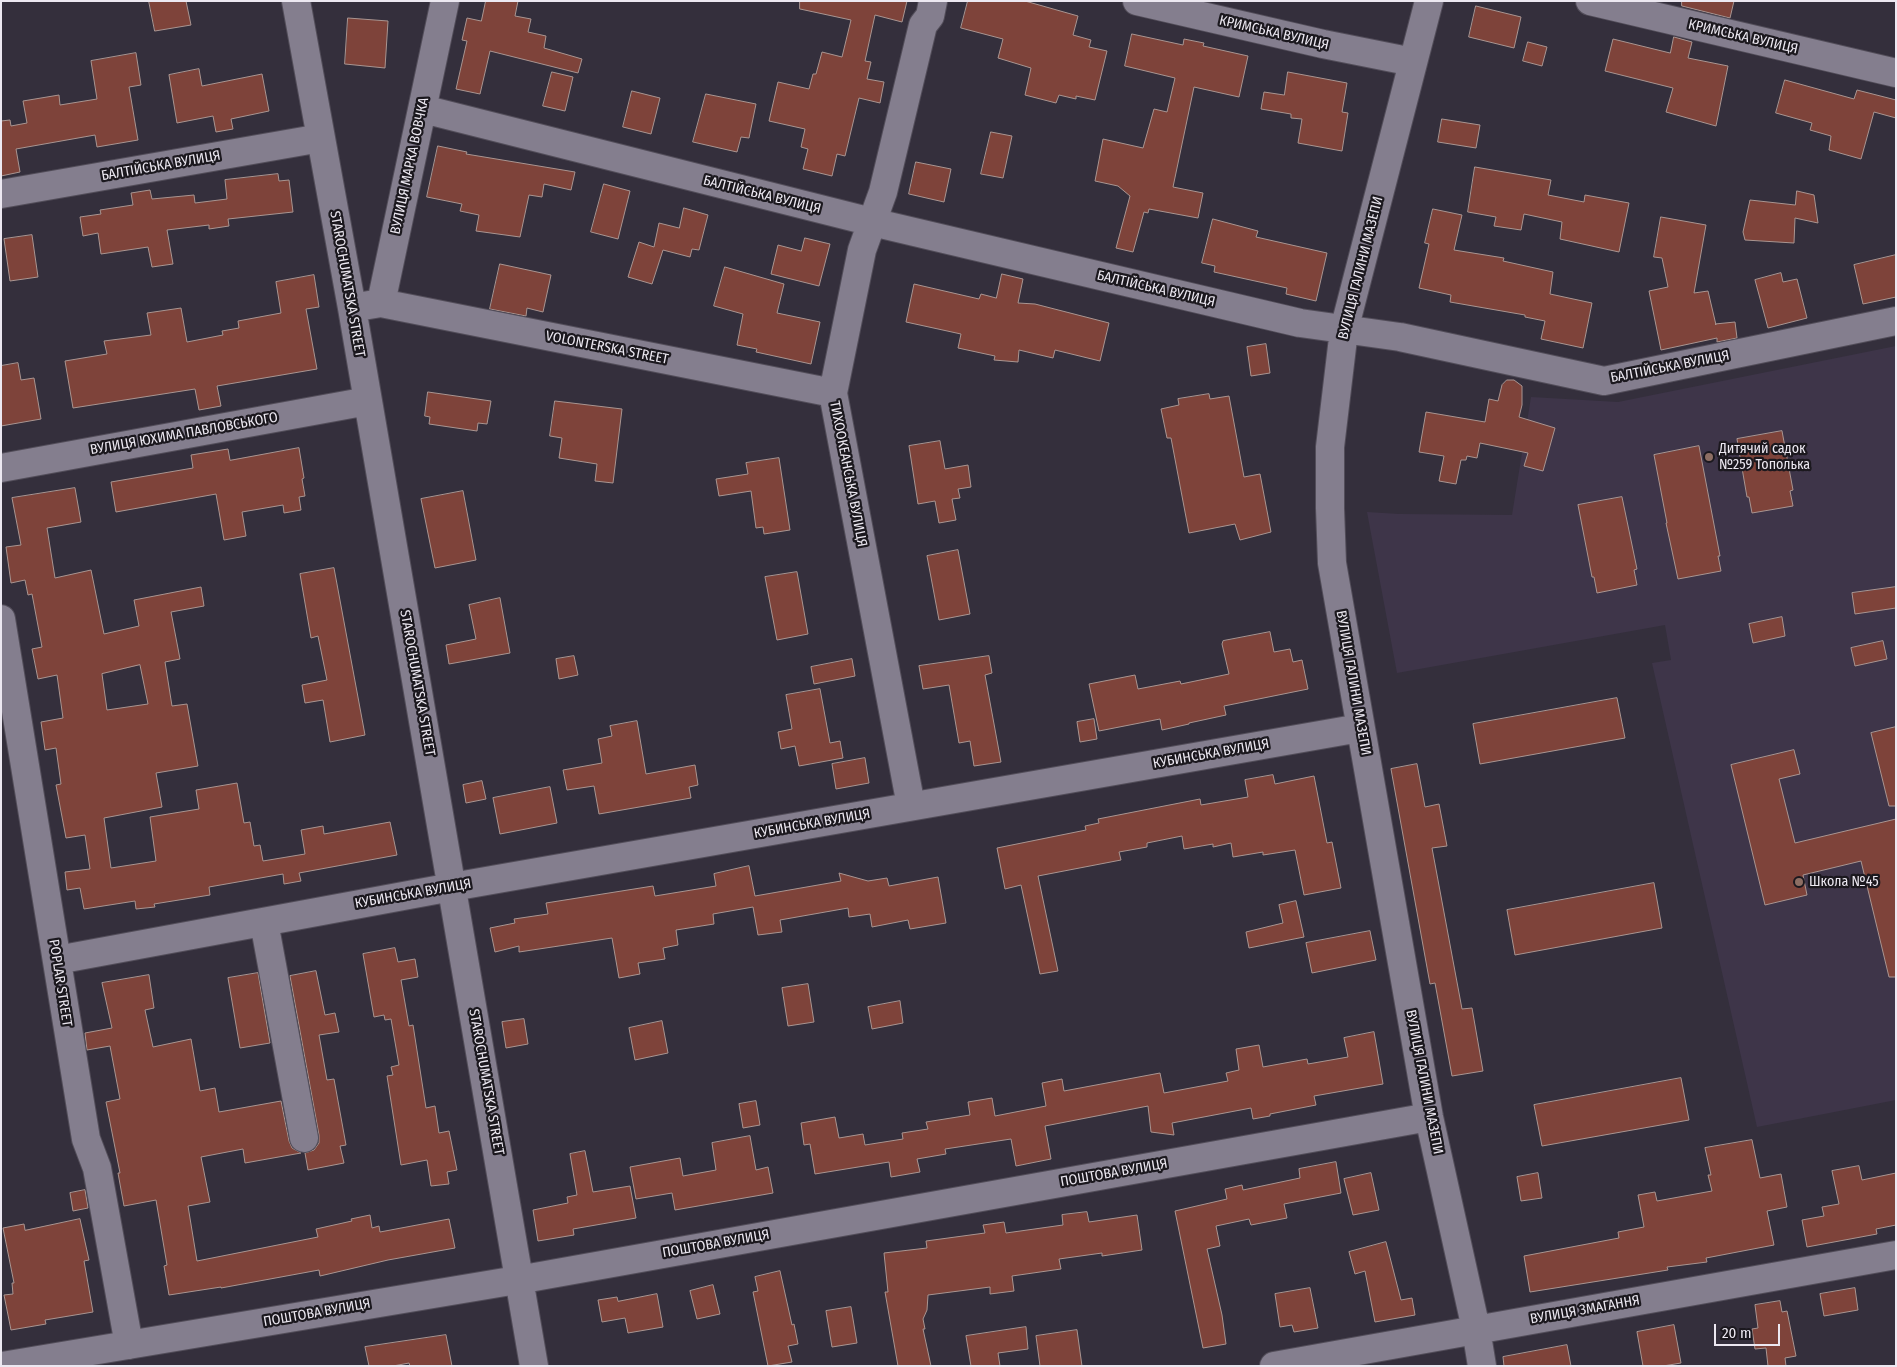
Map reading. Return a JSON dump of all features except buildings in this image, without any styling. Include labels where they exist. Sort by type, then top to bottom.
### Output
[{"type":"street","name":"STAROCHUMATSKA STREET","points":[[296,1],[352,308],[534,1366]]},
{"type":"street","name":"ВУЛИЦЯ МАРКА ВОВЧКА","points":[[381,303],[445,1]]},
{"type":"street","name":"ТИХООКЕАНСЬКА ВУЛИЦЯ","points":[[911,806],[833,393],[862,250],[883,192],[923,25],[930,16],[934,1]]},
{"type":"street","name":"КРИМСЬКА ВУЛИЦЯ","points":[[1137,1],[1323,44],[1413,62]]},
{"type":"street","name":"ВУЛИЦЯ ГАЛИНИ МАЗЕПИ","points":[[1429,1],[1344,330],[1330,447],[1332,563],[1429,1117],[1476,1329],[1482,1366]]},
{"type":"street","name":"КРИМСЬКА ВУЛИЦЯ","points":[[1590,1],[1896,73]]},
{"type":"street","name":"БАЛТІЙСЬКА ВУЛИЦЯ","points":[[422,110],[872,222],[1300,323],[1400,337],[1604,380],[1896,321]]},
{"type":"street","name":"БАЛТІЙСЬКА ВУЛИЦЯ","points":[[1,194],[321,138]]},
{"type":"street","points":[[352,308],[381,303]]},
{"type":"street","name":"VOLONTERSKA STREET","points":[[381,303],[833,393]]},
{"type":"street","name":"ВУЛИЦЯ ЮХИМА ПАВЛОВСЬКОГО","points":[[1,468],[368,401]]},
{"type":"street","name":"POPLAR STREET","points":[[1,619],[86,1139],[97,1168],[129,1345]]},
{"type":"street","name":"КУБИНСЬКА ВУЛИЦЯ","points":[[57,960],[452,887],[1360,728]]},
{"type":"street","points":[[264,922],[304,1138]]},
{"type":"street","name":"ПОШТОВА ВУЛИЦЯ","points":[[2,1366],[519,1279],[1429,1117]]},
{"type":"street","name":"ВУЛИЦЯ ЗМАГАННЯ","points":[[1274,1366],[1896,1256]]},
{"type":"shaded area","points":[[1896,346],[1896,1100],[1757,1127],[1652,663],[1671,660],[1665,625],[1397,673],[1367,512],[1512,515],[1531,397],[1618,402]]},
{"type":"place","name":"Дитячий садок №259 Тополька","points":[[1709,457]]},
{"type":"place","name":"Школа №45","points":[[1799,882]]}]
